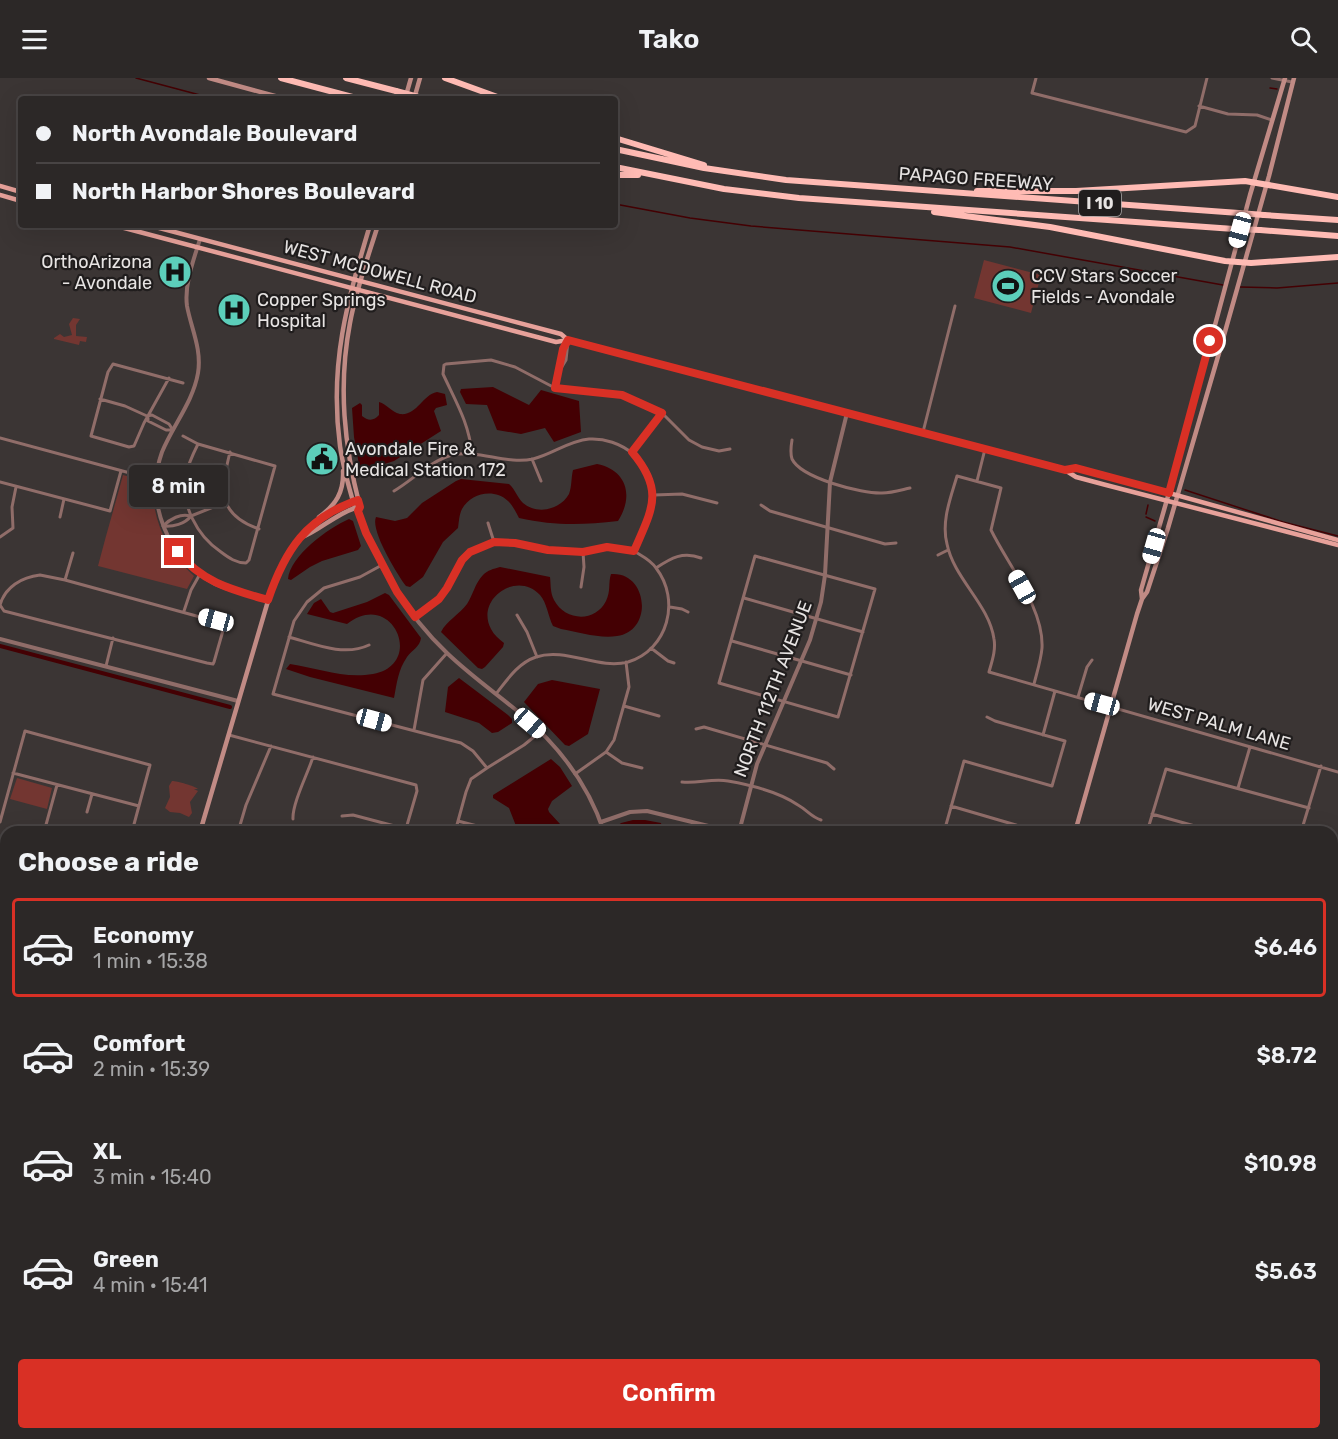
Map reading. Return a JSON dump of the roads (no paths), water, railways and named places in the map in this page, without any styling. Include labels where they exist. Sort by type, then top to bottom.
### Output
[{"type":"highway","points":[[281,78],[349,96]]},
{"type":"highway","points":[[346,78],[415,96]]},
{"type":"highway","points":[[361,78],[383,88]]},
{"type":"highway","points":[[445,78],[495,96]]},
{"type":"highway","points":[[618,139],[722,171]]},
{"type":"highway","name":"PAPAGO FREEWAY","points":[[618,150],[722,171],[806,182],[1338,220]]},
{"type":"highway","name":"PAPAGO FREEWAY","points":[[618,168],[748,192],[904,206],[1338,236]]},
{"type":"highway","points":[[618,175],[654,176]]},
{"type":"highway","points":[[961,193],[983,190],[1076,191],[1254,182],[1338,197]]},
{"type":"highway","points":[[904,206],[1050,227],[1244,263],[1338,257]]},
{"type":"main road","points":[[209,78],[275,96]]},
{"type":"main road","points":[[406,96],[411,78]]},
{"type":"main road","points":[[415,96],[420,78]]},
{"type":"main road","points":[[1142,599],[1141,590],[1197,392],[1227,275],[1285,79]]},
{"type":"main road","points":[[1077,826],[1142,599],[1147,592],[1178,495],[1293,80]]},
{"type":"main road","points":[[0,186],[18,191]]},
{"type":"main road","points":[[0,195],[18,200]]},
{"type":"main road","name":"WEST MCDOWELL ROAD","points":[[124,228],[556,342],[568,340],[923,432],[1065,470],[1076,477],[1338,545]]},
{"type":"main road","name":"WEST MCDOWELL ROAD","points":[[159,228],[561,334],[568,340]]},
{"type":"main road","points":[[357,505],[336,406],[337,371],[341,336],[352,289],[373,228]]},
{"type":"main road","points":[[202,826],[268,600],[280,568],[305,530],[338,499],[343,483],[344,372],[350,324],[374,237],[374,228]]},
{"type":"main road","points":[[1197,392],[1206,396]]},
{"type":"main road","points":[[343,462],[357,505]]},
{"type":"main road","name":"WEST MCDOWELL ROAD","points":[[1065,470],[1076,468],[1338,540]]},
{"type":"main road","points":[[313,524],[357,505]]},
{"type":"main road","points":[[300,538],[309,535],[334,517],[357,505]]},
{"type":"street","points":[[1035,78],[1032,93],[1182,132],[1189,131],[1195,126],[1208,78]]},
{"type":"street","points":[[1272,78],[1293,80]]},
{"type":"street","points":[[1199,106],[1228,114],[1257,115],[1272,120]]},
{"type":"street","points":[[200,239],[189,280],[187,302],[198,348],[198,372],[191,396],[161,454],[156,478],[158,506],[163,526],[181,556],[200,574],[225,588],[268,600]]},
{"type":"street","points":[[923,432],[955,306]]},
{"type":"street","points":[[555,388],[560,370],[566,360],[568,340]]},
{"type":"street","points":[[472,454],[471,435],[443,374],[444,365],[490,360],[504,363],[555,388],[622,395],[662,413],[696,444],[720,451],[730,449]]},
{"type":"street","points":[[169,378],[147,416],[134,446],[129,447],[91,436],[108,372],[113,364],[169,378],[183,383]]},
{"type":"street","points":[[100,399],[125,406],[147,416],[152,415],[169,424],[172,430]]},
{"type":"street","points":[[632,452],[662,413]]},
{"type":"street","name":"NORTH 112TH AVENUE","points":[[740,826],[764,744],[800,661],[821,602],[825,575],[830,482],[847,413]]},
{"type":"street","points":[[147,416],[148,421],[165,430],[172,430]]},
{"type":"street","points":[[157,425],[160,420]]},
{"type":"street","points":[[183,436],[198,444],[275,466],[259,529],[246,563],[229,558],[214,548],[200,532],[191,516],[185,477],[198,444]]},
{"type":"street","points":[[0,438],[121,471],[136,472],[156,478]]},
{"type":"street","points":[[394,491],[441,459],[454,455],[472,454],[532,459],[573,442],[587,439],[611,441],[632,452],[645,467],[654,495],[650,513],[634,551]]},
{"type":"street","points":[[792,440],[792,458],[799,468],[808,474],[864,491],[883,493],[910,488]]},
{"type":"street","points":[[977,481],[986,449]]},
{"type":"street","points":[[231,452],[223,487],[226,502],[233,515],[259,529]]},
{"type":"street","points":[[532,459],[542,481]]},
{"type":"street","points":[[0,483],[110,511],[121,471]]},
{"type":"street","points":[[938,555],[948,550],[945,532],[946,517],[957,476],[1001,488],[991,530],[1033,606],[1040,632],[1041,654],[1034,684]]},
{"type":"street","points":[[0,537],[13,528],[12,507],[16,487]]},
{"type":"street","points":[[654,495],[682,494],[717,503]]},
{"type":"street","points":[[60,517],[64,499]]},
{"type":"street","points":[[163,526],[171,527],[179,524],[191,516],[226,502]]},
{"type":"street","points":[[357,505],[366,533],[382,566],[415,617],[447,653],[540,731],[554,746],[575,774],[602,826]]},
{"type":"street","points":[[761,505],[770,511],[885,544],[896,543]]},
{"type":"street","points":[[163,526],[169,520],[185,514],[191,516]]},
{"type":"street","points":[[177,518],[179,524]]},
{"type":"street","points":[[488,523],[494,542]]},
{"type":"street","points":[[415,617],[439,599],[462,560],[470,552],[494,542],[515,543],[548,550],[583,552],[607,547],[634,551],[656,568],[668,591],[670,607],[663,632],[651,648],[626,663],[608,664],[561,656],[537,657],[521,665],[496,694]]},
{"type":"street","name":"WEST PALM LANE","points":[[948,550],[992,629],[995,641],[989,672],[1338,772]]},
{"type":"street","points":[[581,586],[584,567],[583,552]]},
{"type":"street","points":[[65,580],[73,553]]},
{"type":"street","points":[[656,568],[676,556],[692,555],[701,558]]},
{"type":"street","points":[[755,556],[825,575],[875,589],[838,717],[719,683],[755,556]]},
{"type":"street","points":[[382,566],[360,577],[324,588],[300,610],[289,637],[273,694],[461,743],[473,751],[487,768]]},
{"type":"street","points":[[184,611],[191,590],[200,574]]},
{"type":"street","points":[[40,575],[184,611],[222,623],[224,627],[213,664],[4,611],[1,608],[2,598],[22,579],[40,575]]},
{"type":"street","points":[[743,598],[863,633]]},
{"type":"street","points":[[670,607],[688,612]]},
{"type":"street","points":[[517,615],[528,632],[537,657]]},
{"type":"street","points":[[289,637],[344,650],[360,649],[369,645]]},
{"type":"street","points":[[106,666],[113,638]]},
{"type":"street","points":[[0,640],[238,701]]},
{"type":"street","points":[[731,641],[851,675]]},
{"type":"street","points":[[651,648],[674,663]]},
{"type":"street","points":[[414,730],[423,680],[447,653]]},
{"type":"street","points":[[1078,697],[1087,667],[1092,660]]},
{"type":"street","points":[[575,774],[606,752],[614,740],[629,682],[626,663]]},
{"type":"street","points":[[1043,735],[1055,691]]},
{"type":"street","points":[[624,706],[658,716]]},
{"type":"street","points":[[946,826],[964,761],[1052,786],[1065,741],[987,717]]},
{"type":"street","points":[[696,729],[704,728],[764,744],[827,763],[834,769]]},
{"type":"street","points":[[0,822],[25,731],[150,765],[134,826]]},
{"type":"street","points":[[457,826],[471,779],[511,754],[540,731]]},
{"type":"street","points":[[228,735],[416,785],[417,791],[407,826]]},
{"type":"street","points":[[240,826],[246,805],[271,746]]},
{"type":"street","points":[[1238,788],[1250,747]]},
{"type":"street","points":[[606,752],[622,763],[642,768]]},
{"type":"street","points":[[293,819],[293,811],[314,757]]},
{"type":"street","points":[[1304,826],[1321,766]]},
{"type":"street","points":[[1149,826],[1166,769],[1309,808]]},
{"type":"street","points":[[13,773],[139,806]]},
{"type":"street","points":[[682,782],[724,780],[780,795],[800,805],[812,817],[821,820]]},
{"type":"street","points":[[46,826],[57,785]]},
{"type":"street","points":[[87,812],[92,794]]},
{"type":"street","points":[[951,806],[1019,826]]},
{"type":"street","points":[[601,822],[630,812],[647,811],[708,826]]},
{"type":"street","points":[[1152,814],[1195,826]]},
{"type":"street","points":[[342,816],[353,815],[389,826]]},
{"type":"street","points":[[458,821],[477,826]]},
{"type":"waterway","points":[[136,78],[204,96]]},
{"type":"waterway","points":[[1270,88],[1277,89]]},
{"type":"waterway","points":[[618,205],[690,218],[751,226],[1010,247],[1223,285]]},
{"type":"waterway","points":[[1240,287],[1277,288],[1338,283]]},
{"type":"waterway","points":[[1185,490],[1283,522],[1338,536]]},
{"type":"waterway","points":[[1146,514],[1148,505]]},
{"type":"waterway","points":[[1146,517],[1155,521]]},
{"type":"waterway","points":[[0,646],[230,707]]},
{"type":"place","name":"OrthoArizona - Avondale","points":[[175,272]]},
{"type":"place","name":"CCV Stars Soccer Fields - Avondale","points":[[1008,286]]},
{"type":"place","name":"Copper Springs Hospital","points":[[234,310]]},
{"type":"place","name":"Avondale Fire & Medical Station 172","points":[[322,459]]}]
